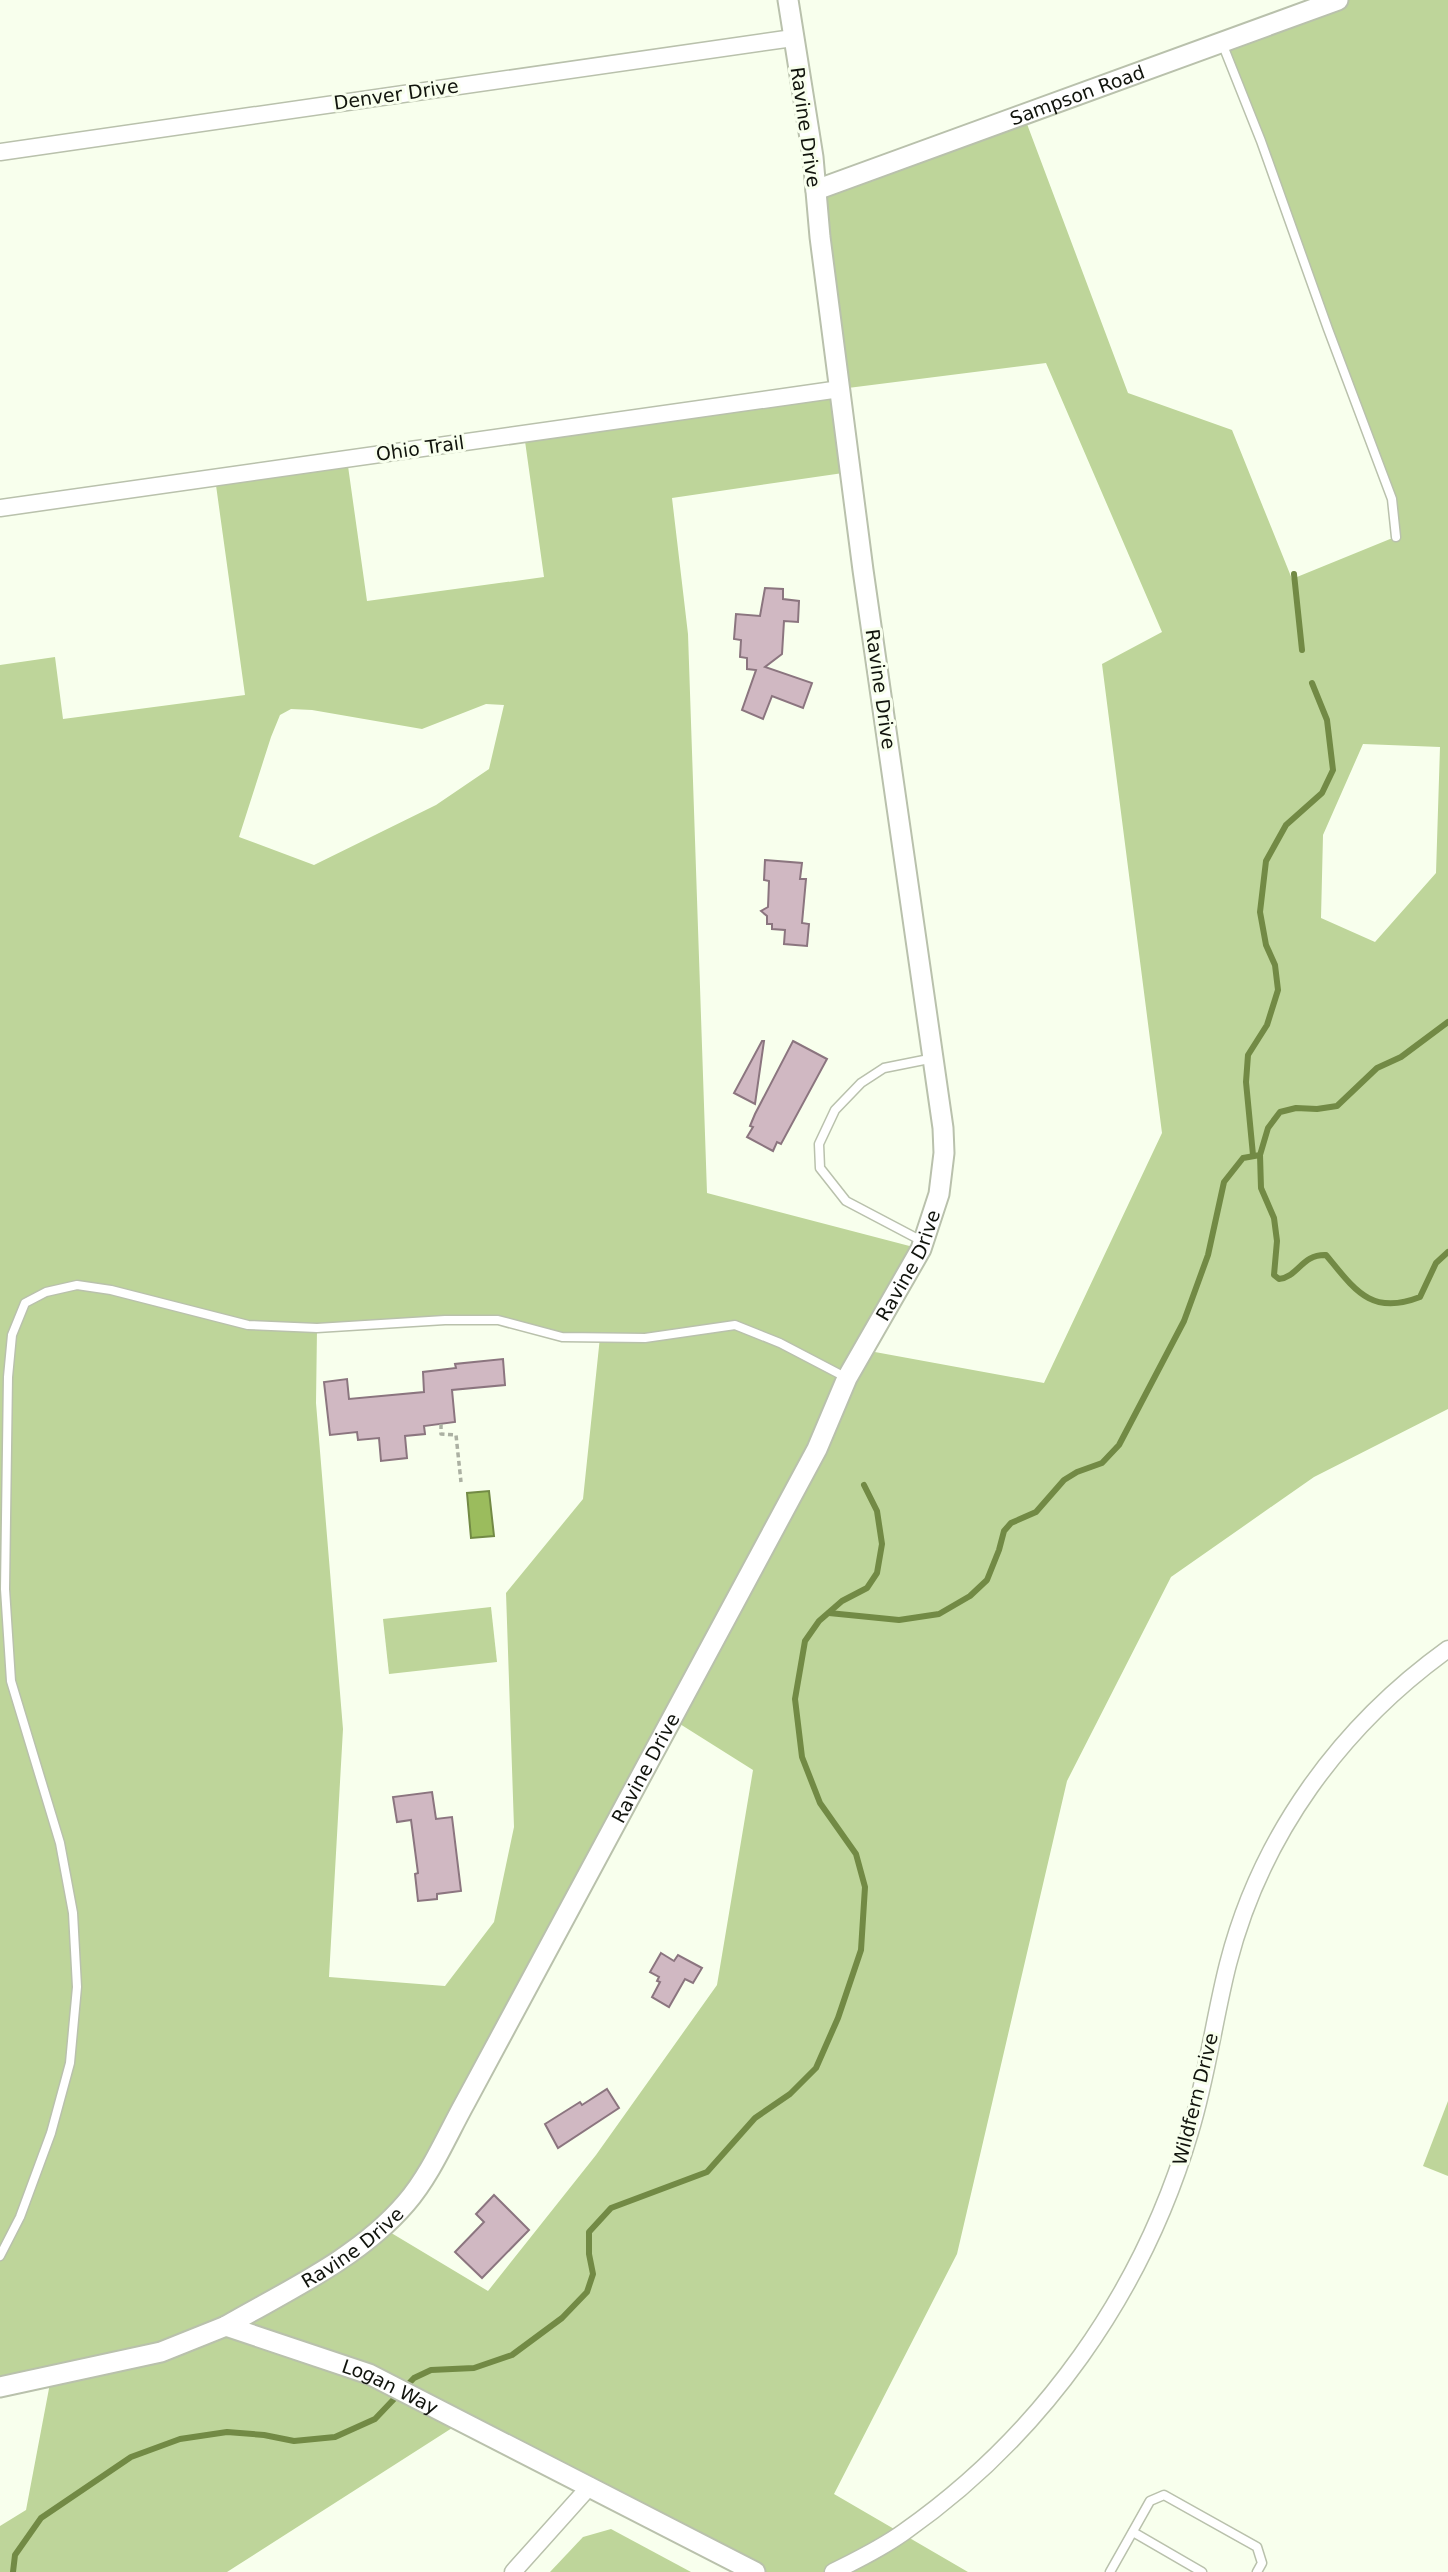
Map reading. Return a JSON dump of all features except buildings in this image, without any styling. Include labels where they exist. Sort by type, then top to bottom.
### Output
[{"type":"street","name":"Ravine Drive","points":[[226,2326],[369,2240],[407,2202],[417,2188],[817,1449],[847,1378],[924,1242],[939,1194],[944,1153],[943,1128],[864,579],[813,157],[788,0]]},
{"type":"street","name":"Sampson Road","points":[[816,190],[1338,0]]},
{"type":"street","name":"Denver Drive","points":[[0,152],[793,38]]},
{"type":"street","name":"Ohio Trail","points":[[0,508],[840,389]]},
{"type":"street","name":"Wildfern Drive","points":[[833,2572],[902,2534],[964,2487],[1030,2423],[1071,2372],[1109,2317],[1142,2255],[1172,2185],[1191,2131],[1232,1952],[1253,1889],[1274,1844],[1301,1798],[1331,1757],[1364,1719],[1412,1675],[1448,1649]]},
{"type":"street","name":"Logan Way","points":[[226,2326],[369,2374],[755,2572]]},
{"type":"street","points":[[0,2386],[161,2352],[226,2326]]},
{"type":"street","points":[[513,2572],[590,2486]]},
{"type":"lane","points":[[1222,43],[1261,141],[1392,499],[1396,537]]},
{"type":"lane","points":[[924,1242],[846,1201],[821,1168],[820,1144],[835,1110],[861,1083],[884,1068],[934,1058]]},
{"type":"lane","points":[[0,2256],[20,2217],[51,2133],[70,2063],[77,1987],[73,1913],[60,1843],[11,1681],[5,1589],[8,1377],[12,1335],[25,1303],[46,1292],[77,1285],[111,1290],[248,1325],[317,1328],[445,1320],[498,1320],[562,1337],[645,1338],[736,1325],[780,1343],[847,1378]]},
{"type":"lane","points":[[1110,2572],[1150,2501],[1164,2496],[1257,2547],[1262,2563],[1257,2572]]},
{"type":"lane","points":[[1133,2532],[1202,2572]]},
{"type":"path","points":[[441,1424],[441,1434],[456,1435],[461,1482]]},
{"type":"shaded area","points":[[1338,0],[1448,0],[1448,1409],[1314,1477],[1171,1577],[1067,1781],[957,2254],[834,2494],[968,2572],[755,2572],[463,2421],[227,2572],[0,2572],[0,2526],[26,2510],[51,2378],[0,2387],[0,665],[55,657],[63,719],[245,695],[215,478],[347,459],[367,601],[544,577],[524,434],[839,389],[816,190],[1024,116],[1128,393],[1232,430],[1292,579],[1395,537],[1392,499],[1222,43]],"holes":[[[1046,363],[1162,632],[1102,664],[1162,1133],[1044,1383],[864,1350],[921,1249],[707,1193],[688,634],[672,498],[850,472],[840,389]],[[486,704],[504,705],[489,769],[436,805],[314,865],[239,837],[280,715],[291,709],[312,710],[422,729]],[[1363,744],[1440,747],[1436,873],[1375,942],[1321,918],[1323,835]],[[498,1320],[562,1337],[600,1337],[583,1499],[506,1593],[514,1827],[494,1922],[445,1986],[329,1977],[343,1729],[316,1403],[317,1329]],[[672,1719],[753,1770],[717,1985],[596,2155],[488,2291],[383,2228],[466,2101]]]},
{"type":"shaded area","points":[[489,1491],[494,1536],[471,1538],[467,1493]]},
{"type":"shaded area","points":[[491,1607],[497,1662],[389,1674],[383,1619]]},
{"type":"shaded area","points":[[1448,2101],[1448,2176],[1423,2166]]},
{"type":"shaded area","points":[[611,2529],[691,2572],[550,2572],[583,2537]]},
{"type":"waterway","points":[[1294,574],[1302,650]]},
{"type":"waterway","points":[[1253,1155],[1246,1082],[1248,1055],[1267,1025],[1278,990],[1275,965],[1266,945],[1260,912],[1266,861],[1286,825],[1322,793],[1333,770],[1327,720],[1312,683]]},
{"type":"waterway","points":[[829,1613],[899,1620],[939,1614],[970,1596],[987,1580],[1004,1531],[1011,1523],[1036,1512],[1064,1480],[1102,1463],[1119,1445],[1184,1321],[1208,1255],[1224,1182],[1243,1158],[1260,1155],[1268,1128],[1280,1112],[1296,1108],[1337,1106],[1377,1068],[1401,1057],[1448,1022]]},
{"type":"waterway","points":[[1260,1155],[1261,1188],[1274,1218],[1277,1241],[1274,1275],[1279,1279],[1291,1274],[1311,1258],[1326,1255],[1346,1279],[1366,1296],[1376,1301],[1403,1302],[1420,1297],[1436,1263],[1448,1252]]},
{"type":"waterway","points":[[13,2572],[15,2555],[41,2518],[131,2457],[180,2439],[227,2432],[294,2441],[335,2437],[375,2419],[414,2378],[431,2370],[474,2368],[512,2355],[562,2318],[587,2292],[593,2274],[589,2232],[611,2208],[707,2172],[755,2118],[790,2094],[816,2068],[838,2018],[861,1950],[865,1887],[856,1854],[820,1803],[802,1757],[795,1699],[805,1641],[819,1621],[842,1601],[867,1588],[877,1573],[882,1544],[877,1511],[864,1485]]}]
